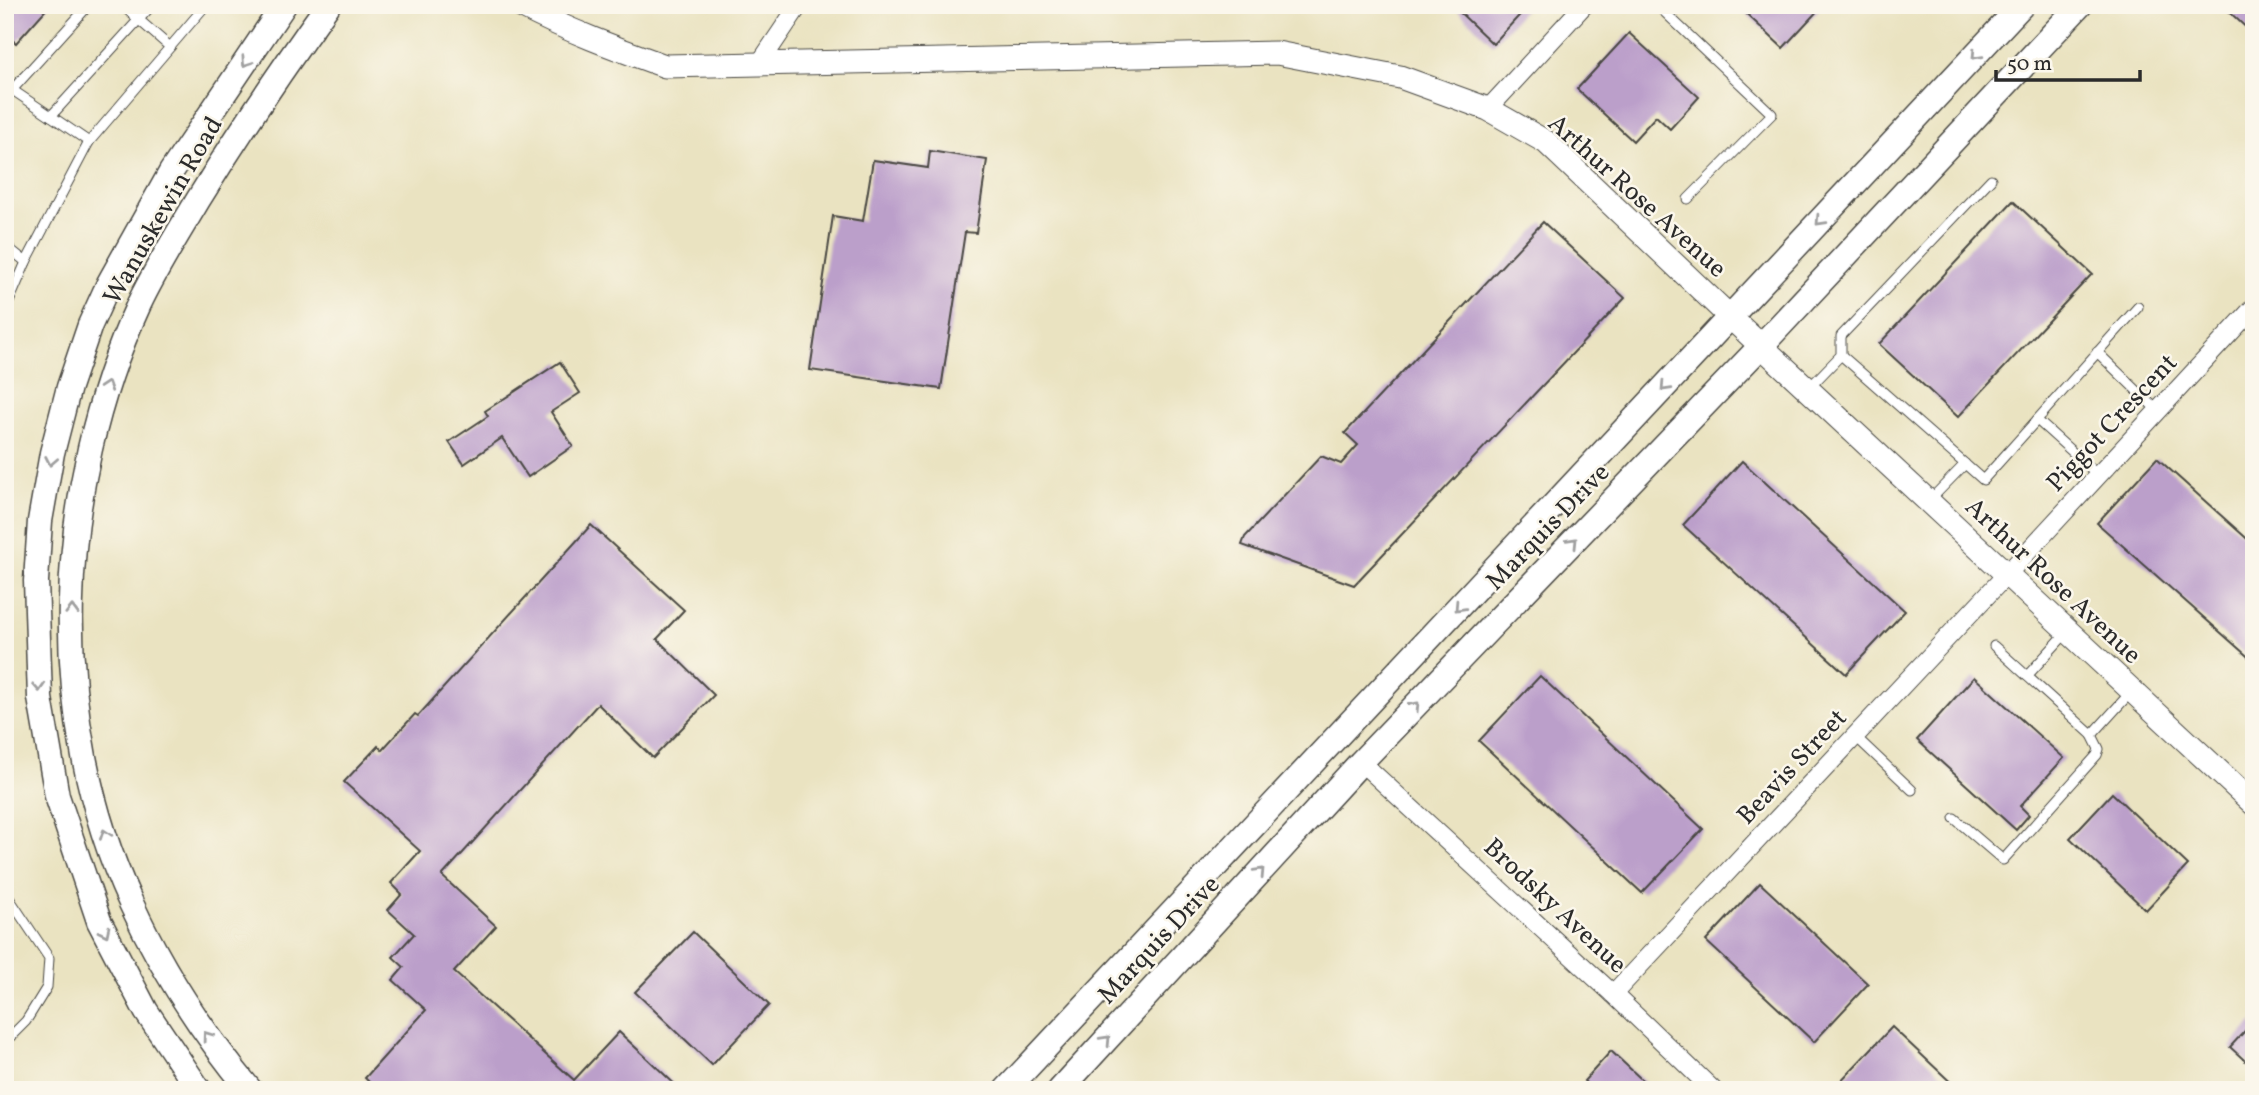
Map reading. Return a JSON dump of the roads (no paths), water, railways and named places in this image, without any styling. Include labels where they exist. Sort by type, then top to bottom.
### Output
[{"type":"main road","name":"Wanuskewin Road","points":[[199,1090],[146,1010],[105,933],[80,869],[57,796],[40,698],[36,580],[40,521],[52,453],[69,387],[90,325],[109,284],[171,172],[285,5]]},
{"type":"main road","name":"Wanuskewin Road","points":[[250,1090],[226,1061],[177,991],[129,901],[115,863],[96,807],[75,693],[71,627],[72,570],[87,460],[119,351],[140,302],[165,255],[277,76],[328,5]]},
{"type":"main road","points":[[277,76],[347,5]]},
{"type":"main road","name":"Marquis Drive","points":[[1006,1090],[2022,5]]},
{"type":"main road","name":"Marquis Drive","points":[[1060,1090],[1361,762],[1761,346],[2080,5]]},
{"type":"street","name":"Arthur Rose Avenue","points":[[519,5],[593,40],[665,66],[1277,53],[1400,77],[1488,109],[1546,142],[1761,346],[2254,804]]},
{"type":"street","points":[[760,63],[799,5]]},
{"type":"street","points":[[1488,109],[1584,5]]},
{"type":"street","name":"Piggot Crescent","points":[[2007,574],[2254,307]]},
{"type":"street","name":"Beavis Street","points":[[1613,994],[2007,574]]},
{"type":"street","name":"Brodsky Avenue","points":[[1361,762],[1713,1090]]},
{"type":"lane","points":[[89,5],[9,88],[89,142]]},
{"type":"lane","points":[[122,5],[170,47]]},
{"type":"lane","points":[[51,116],[152,5]]},
{"type":"lane","points":[[5,311],[26,262],[89,142],[206,5]]},
{"type":"lane","points":[[1657,5],[1772,114],[1688,199]]},
{"type":"lane","points":[[1991,179],[1841,336],[1842,355],[1983,480],[2138,307]]},
{"type":"lane","points":[[5,244],[26,262]]},
{"type":"lane","points":[[2097,352],[2158,411]]},
{"type":"lane","points":[[1808,389],[1842,355]]},
{"type":"lane","points":[[2037,420],[2098,475]]},
{"type":"lane","points":[[1929,501],[1965,464]]},
{"type":"lane","points":[[2027,676],[2068,631]]},
{"type":"lane","points":[[1954,818],[2003,860],[2097,755],[2099,749],[2092,735],[1994,646]]},
{"type":"lane","points":[[2092,735],[2133,691]]},
{"type":"lane","points":[[1855,736],[1912,790]]},
{"type":"lane","points":[[5,892],[49,958],[47,987],[26,1021],[5,1042]]}]
